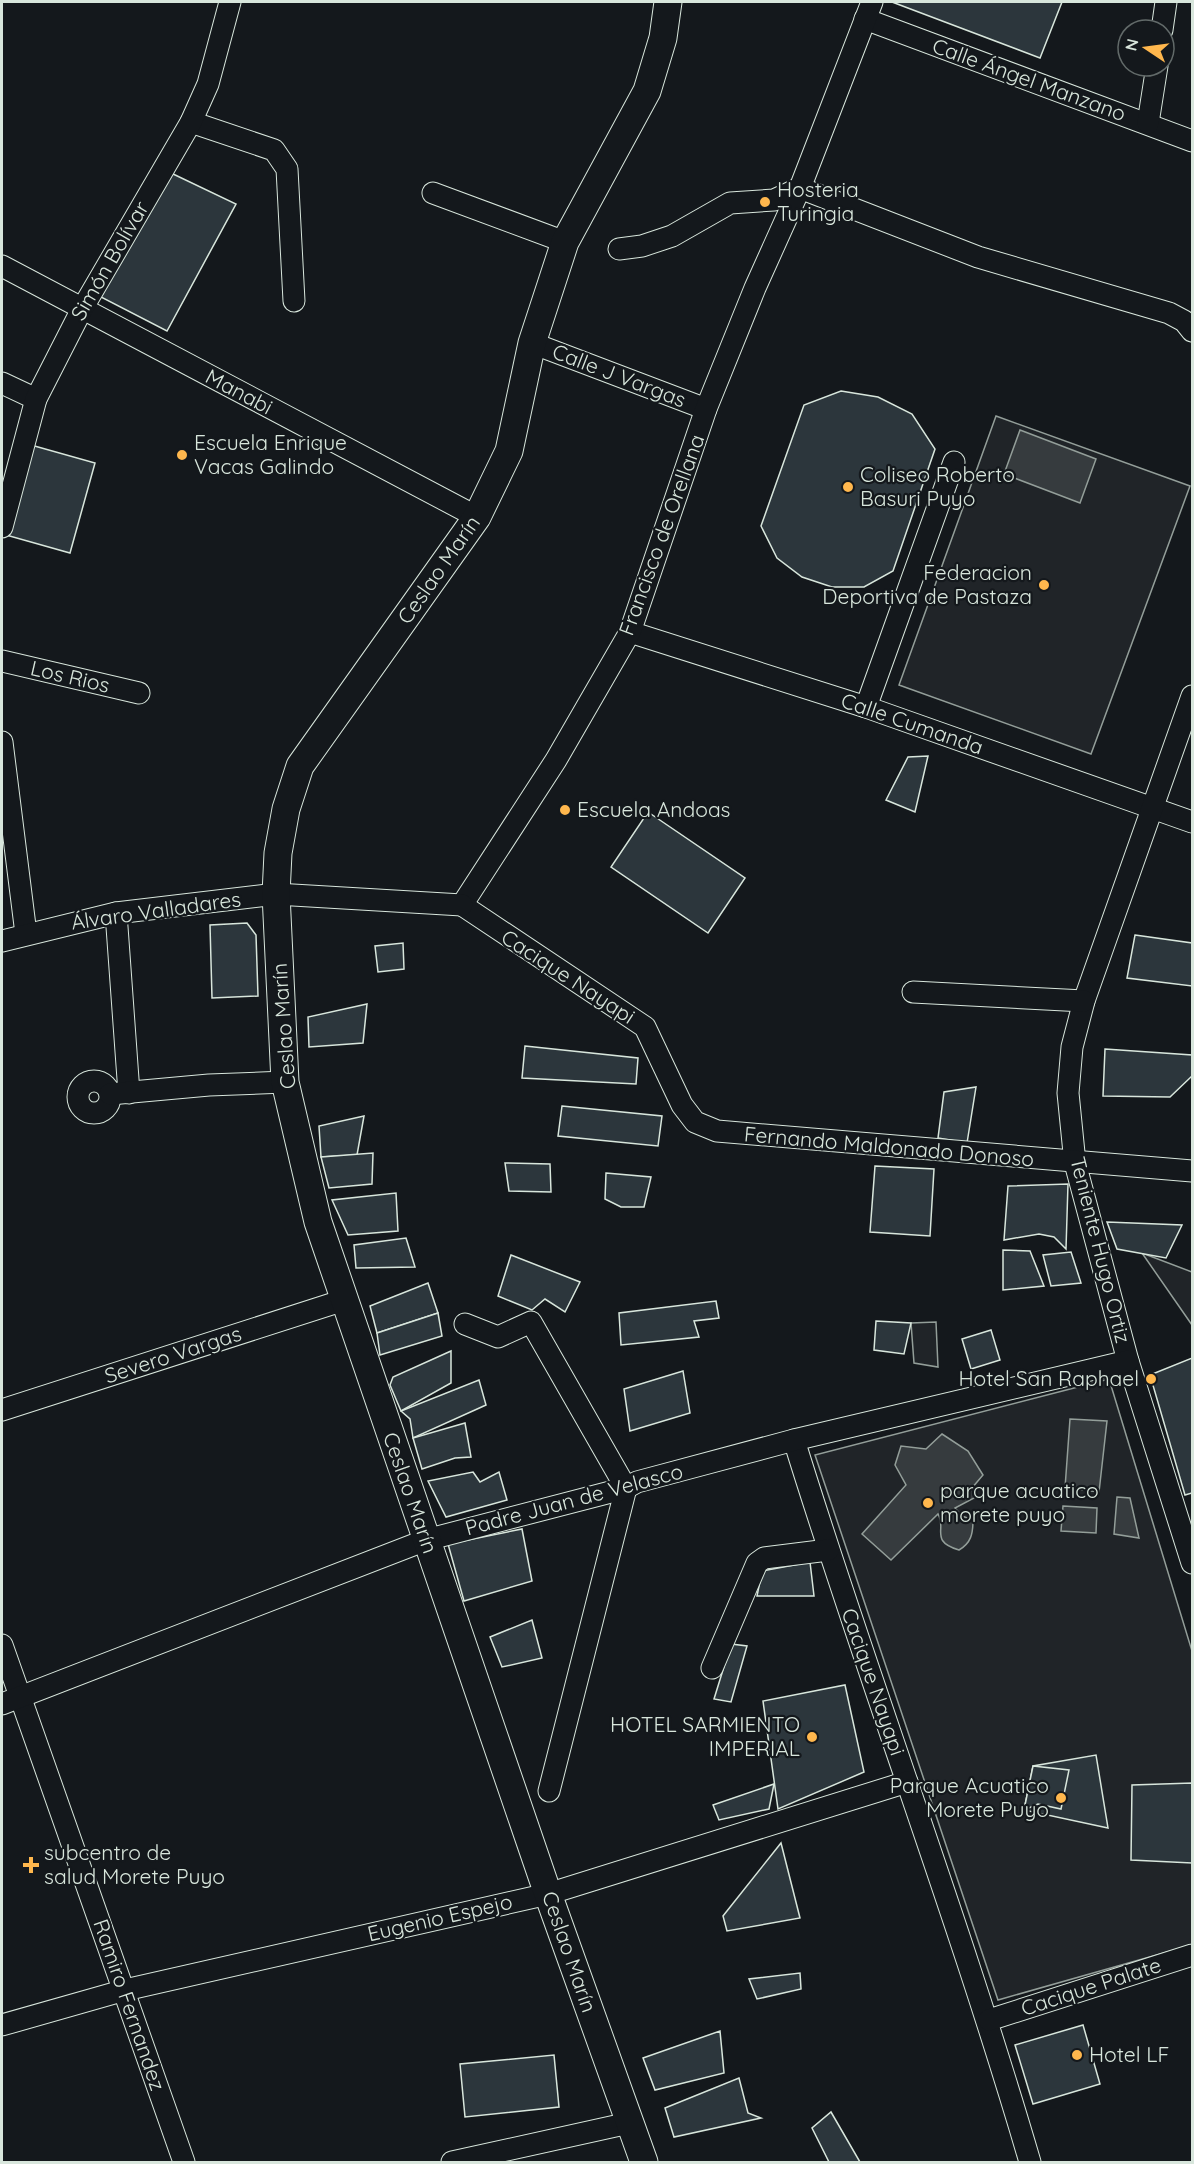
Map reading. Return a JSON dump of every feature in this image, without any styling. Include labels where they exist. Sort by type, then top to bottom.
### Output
[{"type":"main road","name":"Ceslao Marín","points":[[644,2163],[548,1894],[318,1222],[285,1082],[276,894],[278,853],[286,809],[300,766],[477,517],[509,451],[532,343],[564,242],[647,91],[663,38],[668,2]]},
{"type":"street","name":"Simón Bolívar","points":[[2,527],[36,399],[82,309],[191,122],[208,84],[230,2]]},
{"type":"street","points":[[1164,18],[1166,2]]},
{"type":"street","name":"Calle Ángel Manzano","points":[[869,10],[1192,141]]},
{"type":"street","name":"Francisco de Orellana","points":[[462,905],[556,760],[630,632],[706,409],[800,188],[869,10]]},
{"type":"street","points":[[1149,123],[1155,78]]},
{"type":"street","points":[[191,122],[274,150],[281,157],[287,169],[294,301]]},
{"type":"street","points":[[619,249],[642,246],[672,236],[730,203],[774,200],[800,188],[978,257],[1169,313],[1184,321],[1192,331]]},
{"type":"street","points":[[433,193],[564,242]]},
{"type":"street","name":"Manabi","points":[[2,266],[477,517]]},
{"type":"street","name":"Calle J Vargas","points":[[532,343],[706,409]]},
{"type":"street","points":[[2,383],[36,399]]},
{"type":"street","points":[[866,707],[954,462]]},
{"type":"street","name":"Calle Cumanda","points":[[630,632],[866,707],[1192,822]]},
{"type":"street","name":"Los Rios","points":[[2,661],[139,693]]},
{"type":"street","name":"Teniente Hugo Ortiz","points":[[1192,696],[1150,808],[1084,1001],[1072,1047],[1068,1093],[1075,1163],[1128,1361],[1192,1563]]},
{"type":"street","points":[[2,742],[26,934]]},
{"type":"street","points":[[276,894],[462,905]]},
{"type":"street","name":"Álvaro Valladares","points":[[2,941],[117,912],[276,894]]},
{"type":"street","name":"Cacique Nayapi","points":[[462,905],[645,1027],[682,1105],[695,1122]]},
{"type":"street","points":[[117,912],[119,1094],[209,1085],[285,1082]]},
{"type":"street","points":[[913,992],[1084,1001]]},
{"type":"street","name":"Fernando Maldonado Donoso","points":[[695,1122],[717,1131],[1075,1163],[1192,1171]]},
{"type":"street","name":"Severo Vargas","points":[[2,1410],[344,1300]]},
{"type":"street","points":[[465,1324],[498,1337],[531,1322],[626,1488],[549,1791]]},
{"type":"street","name":"Padre Juan de Velasco","points":[[11,1701],[426,1540],[626,1488],[637,1482],[795,1440],[1128,1361]]},
{"type":"street","name":"Cacique Nayapi","points":[[795,1440],[828,1550],[989,2020],[1030,2163]]},
{"type":"street","points":[[712,1668],[757,1563],[764,1558],[828,1550]]},
{"type":"street","name":"Ramiro Fernandez","points":[[2,1645],[11,1701],[124,1990],[184,2163]]},
{"type":"street","name":"Eugenio Espejo","points":[[2,2025],[124,1990],[548,1894],[907,1782]]},
{"type":"street","name":"Cacique Palate","points":[[989,2020],[1192,1954]]},
{"type":"street","points":[[452,2163],[629,2123]]},
{"type":"shaded area","name":"Federacion Deportiva de Pastaza","points":[[996,416],[1190,486],[1091,754],[899,685]]},
{"type":"shaded area","points":[[1020,430],[1096,459],[1080,503],[1004,474]]},
{"type":"shaded area","points":[[1142,1253],[1192,1272],[1192,1325]]},
{"type":"shaded area","points":[[936,1322],[938,1367],[914,1363],[911,1323]]},
{"type":"shaded area","name":"Parque Acuatico Morete Puyo","points":[[1109,1379],[1192,1651],[1192,1945],[998,2000],[815,1455]]},
{"type":"shaded area","points":[[1070,1419],[1107,1421],[1099,1492],[1065,1488]]},
{"type":"shaded area","name":"parque acuatico morete puyo","points":[[942,1434],[968,1451],[983,1475],[972,1488],[976,1497],[955,1508],[962,1516],[973,1520],[970,1538],[959,1550],[944,1543],[938,1514],[891,1560],[862,1534],[906,1485],[895,1465],[901,1446],[926,1449]]},
{"type":"shaded area","points":[[1117,1497],[1130,1498],[1139,1538],[1114,1534]]},
{"type":"shaded area","points":[[1063,1506],[1097,1508],[1096,1533],[1061,1531]]},
{"type":"building","points":[[892,2],[1062,2],[1040,58]]},
{"type":"building","points":[[171,173],[236,204],[167,331],[99,296]]},
{"type":"building","name":"Coliseo Roberto Basuri Puyo","points":[[841,391],[878,397],[912,414],[935,449],[893,571],[864,587],[832,587],[802,577],[777,558],[761,526],[804,405]]},
{"type":"building","points":[[31,445],[95,463],[70,553],[6,535]]},
{"type":"building","points":[[928,756],[915,812],[886,800],[908,757]]},
{"type":"building","points":[[648,812],[745,878],[708,933],[611,867]]},
{"type":"building","points":[[247,923],[256,935],[258,996],[212,998],[210,925]]},
{"type":"building","points":[[1135,935],[1192,943],[1192,986],[1127,978]]},
{"type":"building","points":[[403,943],[404,969],[378,972],[375,946]]},
{"type":"building","points":[[367,1004],[363,1043],[309,1047],[308,1017]]},
{"type":"building","points":[[525,1046],[638,1058],[636,1084],[522,1078]]},
{"type":"building","points":[[1105,1049],[1192,1055],[1192,1076],[1170,1097],[1103,1096]]},
{"type":"building","points":[[976,1087],[967,1143],[938,1138],[944,1092]]},
{"type":"building","points":[[562,1106],[662,1116],[658,1146],[558,1136]]},
{"type":"building","points":[[364,1116],[357,1155],[321,1157],[319,1126]]},
{"type":"building","points":[[373,1153],[372,1184],[329,1188],[321,1157]]},
{"type":"building","points":[[505,1163],[550,1164],[551,1192],[509,1191]]},
{"type":"building","points":[[875,1166],[934,1169],[930,1236],[870,1232]]},
{"type":"building","points":[[606,1173],[651,1177],[644,1207],[621,1207],[605,1199]]},
{"type":"building","points":[[1068,1184],[1066,1249],[1054,1237],[1039,1234],[1004,1240],[1008,1186]]},
{"type":"building","points":[[396,1193],[398,1231],[348,1235],[332,1200]]},
{"type":"building","points":[[1107,1222],[1182,1225],[1166,1258],[1117,1249]]},
{"type":"building","points":[[406,1238],[415,1267],[356,1268],[354,1245]]},
{"type":"building","points":[[1003,1250],[1030,1251],[1044,1286],[1003,1290]]},
{"type":"building","points":[[1071,1252],[1081,1283],[1051,1286],[1043,1255]]},
{"type":"building","points":[[511,1255],[580,1282],[565,1312],[545,1299],[532,1310],[498,1296]]},
{"type":"building","points":[[428,1283],[438,1313],[377,1333],[370,1306]]},
{"type":"building","points":[[716,1301],[719,1318],[694,1321],[699,1337],[621,1345],[619,1313]]},
{"type":"building","points":[[438,1313],[442,1336],[380,1355],[377,1333]]},
{"type":"building","points":[[876,1321],[911,1323],[904,1354],[874,1350]]},
{"type":"building","points":[[991,1330],[1000,1360],[971,1369],[962,1339]]},
{"type":"building","points":[[451,1351],[451,1383],[401,1411],[390,1385],[393,1377]]},
{"type":"building","points":[[1192,1358],[1192,1493],[1185,1495],[1150,1375]]},
{"type":"building","points":[[683,1371],[690,1413],[630,1431],[624,1389]]},
{"type":"building","points":[[479,1380],[486,1405],[413,1438],[410,1419],[401,1411]]},
{"type":"building","points":[[465,1423],[471,1457],[455,1458],[422,1469],[413,1438]]},
{"type":"building","points":[[473,1472],[480,1482],[499,1472],[507,1500],[446,1517],[428,1481]]},
{"type":"building","points":[[522,1529],[532,1581],[464,1601],[448,1544]]},
{"type":"building","points":[[810,1562],[814,1596],[757,1596],[762,1571]]},
{"type":"building","points":[[532,1620],[542,1658],[502,1667],[490,1637]]},
{"type":"building","points":[[731,1644],[747,1646],[731,1702],[714,1699]]},
{"type":"building","name":"HOTEL SARMIENTO IMPERIAL","points":[[845,1685],[864,1772],[778,1809],[763,1701]]},
{"type":"building","points":[[1096,1755],[1108,1828],[1024,1810],[1033,1766]]},
{"type":"building","points":[[1033,1766],[1069,1770],[1061,1809],[1038,1804],[1024,1810]]},
{"type":"building","points":[[1192,1783],[1192,1863],[1131,1860],[1132,1785]]},
{"type":"building","points":[[774,1784],[769,1809],[719,1820],[713,1805]]},
{"type":"building","points":[[781,1843],[800,1918],[727,1931],[723,1916]]},
{"type":"building","points":[[800,1973],[801,1989],[757,1999],[749,1979]]},
{"type":"building","points":[[1083,2025],[1100,2084],[1033,2104],[1015,2045]]},
{"type":"building","points":[[720,2031],[724,2073],[655,2090],[643,2058]]},
{"type":"building","points":[[554,2055],[559,2107],[465,2117],[460,2064]]},
{"type":"building","points":[[739,2078],[748,2113],[761,2118],[674,2137],[665,2108]]},
{"type":"building","points":[[831,2112],[860,2162],[829,2162],[812,2128]]},
{"type":"place","name":"Hosteria Turingia","points":[[765,202]]},
{"type":"place","name":"Escuela Enrique Vacas Galindo","points":[[182,455]]},
{"type":"place","name":"Coliseo Roberto Basuri Puyo","points":[[848,487]]},
{"type":"place","name":"Federacion Deportiva de Pastaza","points":[[1044,585]]},
{"type":"place","name":"Escuela Andoas","points":[[565,810]]},
{"type":"place","name":"Hotel San Raphael","points":[[1151,1379]]},
{"type":"place","name":"parque acuatico morete puyo","points":[[928,1503]]},
{"type":"place","name":"HOTEL SARMIENTO IMPERIAL","points":[[812,1737]]},
{"type":"place","name":"Parque Acuatico Morete Puyo","points":[[1061,1798]]},
{"type":"place","name":"subcentro de salud Morete Puyo","points":[[31,1865]]},
{"type":"place","name":"Hotel LF","points":[[1077,2055]]}]
